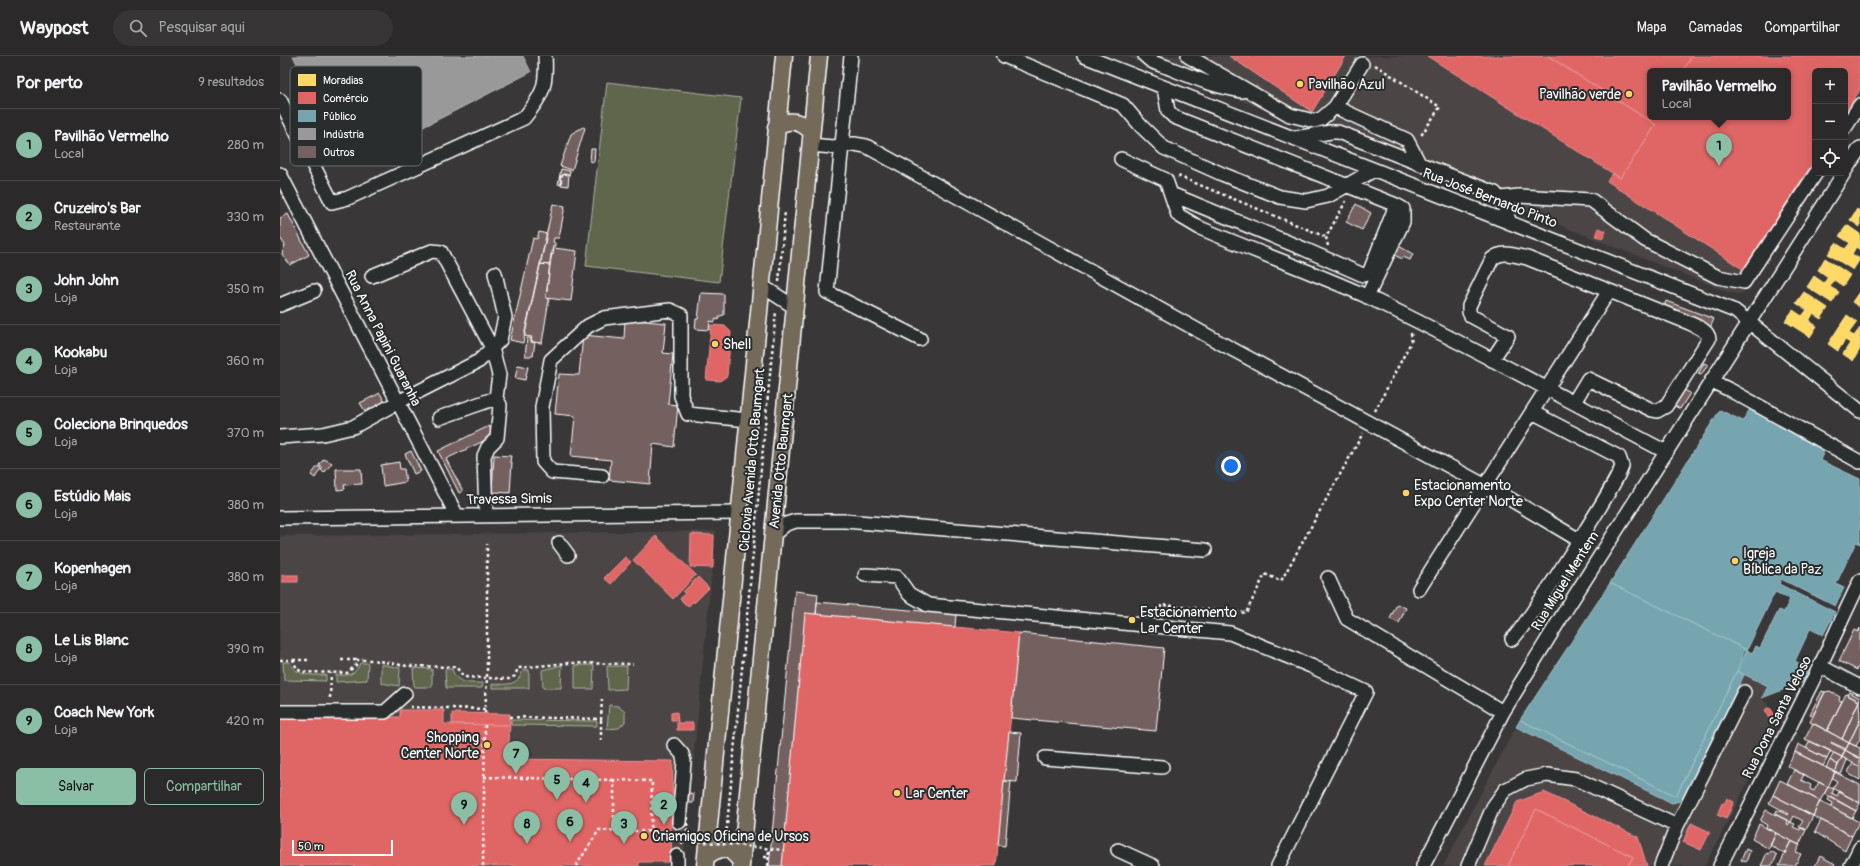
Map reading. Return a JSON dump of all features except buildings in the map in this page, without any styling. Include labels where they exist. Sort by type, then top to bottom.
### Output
[{"type":"main road","points":[[706,862],[738,513],[784,56]]},
{"type":"main road","name":"Avenida Otto Baumgart","points":[[741,864],[796,308],[810,138],[819,56]]},
{"type":"main road","points":[[776,128],[783,122],[792,121],[803,124],[810,138]]},
{"type":"main road","points":[[709,829],[717,838],[735,852],[741,864]]},
{"type":"main road","points":[[706,862],[715,850],[737,839],[744,832]]},
{"type":"street","points":[[422,164],[524,118],[540,99],[547,76],[545,56]]},
{"type":"street","points":[[851,56],[827,292],[920,339]]},
{"type":"street","points":[[1004,56],[1123,105],[1141,126],[1164,148],[1182,157],[1280,197],[1306,201],[1328,196],[1353,187],[1374,170]]},
{"type":"street","name":"Rua José Bernardo Pinto","points":[[1084,56],[1735,311],[1860,411]]},
{"type":"street","points":[[1145,56],[1151,62],[1167,67],[1186,76],[1223,88],[1249,92]]},
{"type":"street","points":[[1188,56],[1290,115],[1314,121],[1321,119],[1335,107],[1362,64]]},
{"type":"street","points":[[1164,88],[1168,111],[1174,117],[1353,187],[1403,209],[1403,222],[1368,297]]},
{"type":"street","points":[[280,100],[290,120]]},
{"type":"street","points":[[1848,123],[1860,105]]},
{"type":"street","points":[[1335,107],[1407,140],[1419,163]]},
{"type":"street","points":[[1295,138],[1338,132],[1495,193],[1501,198],[1510,223]]},
{"type":"street","points":[[810,138],[842,145],[854,144],[866,146],[1217,341],[1485,486],[1579,540]]},
{"type":"street","name":"Rua Miguel Mentem","points":[[1848,166],[1860,148]]},
{"type":"street","points":[[1121,159],[1166,180],[1178,215],[1200,228],[1368,297],[1434,329],[1666,452]]},
{"type":"street","points":[[314,166],[332,202],[348,198],[418,166]]},
{"type":"street","name":"Rua Anna Papini Guaranha","points":[[280,174],[457,516]]},
{"type":"street","points":[[1501,198],[1519,196],[1591,200],[1645,240],[1718,277],[1744,282],[1814,176]]},
{"type":"street","name":"Rua Miguel Mentem","points":[[1423,866],[1502,712],[1841,176]]},
{"type":"street","points":[[1171,194],[1363,275],[1368,274],[1377,257],[1396,205]]},
{"type":"street","points":[[372,276],[432,251],[441,252],[492,348],[498,375],[496,398],[500,405],[497,438],[488,447],[484,456],[486,516]]},
{"type":"street","points":[[1492,360],[1508,336],[1475,319],[1469,312],[1469,306],[1492,259],[1505,253],[1526,258],[1687,322],[1706,331],[1708,334],[1709,339],[1662,410],[1652,410],[1588,379],[1574,402]]},
{"type":"street","points":[[280,437],[323,434],[353,427],[398,402],[479,361],[500,340],[505,317],[495,272]]},
{"type":"street","points":[[762,286],[796,308]]},
{"type":"street","points":[[280,305],[314,290]]},
{"type":"street","points":[[1419,589],[1609,291]]},
{"type":"street","points":[[602,476],[552,472],[543,462],[542,407],[551,360],[588,326],[604,318],[670,310],[681,315],[681,396],[688,414],[748,420]]},
{"type":"street","points":[[1711,381],[1860,462]]},
{"type":"street","points":[[439,418],[496,398]]},
{"type":"street","points":[[1512,639],[1529,618],[1579,540],[1621,470],[1622,462],[1619,457],[1532,412]]},
{"type":"street","name":"Travessa Simis","points":[[280,518],[738,513]]},
{"type":"street","points":[[774,534],[786,524],[796,521],[845,521],[1205,550]]},
{"type":"street","points":[[559,543],[568,555]]},
{"type":"street","points":[[865,575],[897,577],[909,594],[928,605],[1230,633],[1311,666],[1366,692],[1278,866]]},
{"type":"street","points":[[1328,578],[1347,619],[1502,712]]},
{"type":"street","name":"Rua Dona Santa Veloso","points":[[1720,866],[1820,666],[1860,581]]},
{"type":"street","points":[[1820,666],[1860,687]]},
{"type":"street","points":[[1661,866],[1677,826],[1744,692]]},
{"type":"street","points":[[280,712],[385,712],[405,694]]},
{"type":"street","points":[[674,746],[682,754],[684,761],[681,826]]},
{"type":"street","points":[[1045,758],[1162,767]]},
{"type":"street","points":[[1468,866],[1493,807],[1505,790],[1526,779],[1547,775],[1576,779],[1677,826]]},
{"type":"street","points":[[1851,866],[1860,848]]},
{"type":"street","points":[[1118,850],[1153,866]]},
{"type":"path","points":[[1362,64],[1365,59],[1440,107],[1423,134],[1410,146]]},
{"type":"path","points":[[1174,174],[1326,237]]},
{"type":"path","points":[[1334,262],[1326,237],[1349,197],[1353,187]]},
{"type":"path","name":"Ciclovia Avenida Otto Baumgart","points":[[725,845],[778,297],[785,205]]},
{"type":"path","points":[[1159,626],[1161,605],[1246,613],[1265,574],[1281,581],[1369,422],[1411,342],[1412,337],[1410,330],[1405,327]]},
{"type":"path","points":[[485,713],[487,678],[487,544]]},
{"type":"path","points":[[280,660],[308,660]]},
{"type":"path","points":[[293,660],[297,669],[303,672],[347,673],[356,665],[357,660]]},
{"type":"path","points":[[341,660],[373,660],[407,666],[456,667],[464,677],[509,679],[515,676],[518,668],[536,668],[568,663],[633,664]]},
{"type":"path","points":[[330,698],[331,673]]},
{"type":"path","points":[[601,741],[602,697]]},
{"type":"path","points":[[510,717],[601,719]]},
{"type":"path","points":[[484,866],[485,724]]},
{"type":"path","points":[[484,777],[652,780],[651,831]]},
{"type":"path","points":[[614,780],[614,830]]},
{"type":"path","points":[[576,866],[599,830],[651,831],[681,826]]},
{"type":"path","points":[[681,826],[689,833]]},
{"type":"path","points":[[681,826],[686,840],[783,850]]},
{"type":"path","points":[[677,861],[681,826]]},
{"type":"path","points":[[768,864],[769,849]]},
{"type":"path","points":[[764,857],[769,857]]},
{"type":"shaded area","points":[[1125,56],[1860,56],[1860,118],[1848,136],[1848,68],[1812,68],[1812,176],[1821,176],[1743,293],[1730,293],[1431,174]]},
{"type":"shaded area","name":"Shopping Center Norte","points":[[716,531],[683,866],[280,866],[280,536]]},
{"type":"shaded area","points":[[1610,583],[1747,650],[1737,671],[1768,686],[1762,698],[1780,720],[1705,866],[1443,866],[1513,732]]},
{"type":"green space","points":[[607,82],[741,98],[719,282],[586,266]]},
{"type":"green space","points":[[283,662],[290,662],[300,673],[326,675],[326,681],[284,680]]},
{"type":"green space","points":[[360,663],[368,663],[367,680],[336,682],[336,675],[351,674],[356,670]]},
{"type":"green space","points":[[381,664],[400,668],[399,686],[381,683]]},
{"type":"green space","points":[[562,665],[561,688],[543,688],[542,670]]},
{"type":"green space","points":[[575,665],[594,665],[593,689],[575,689]]},
{"type":"green space","points":[[607,666],[627,666],[626,689],[608,690]]},
{"type":"green space","points":[[413,668],[432,669],[432,687],[414,687]]},
{"type":"green space","points":[[445,669],[452,669],[457,678],[464,682],[483,683],[482,688],[446,688]]},
{"type":"green space","points":[[523,670],[529,670],[529,688],[492,688],[492,684],[507,684],[515,682]]},
{"type":"green space","points":[[609,705],[618,706],[625,712],[625,722],[619,728],[607,729]]},
{"type":"green space","points":[[511,720],[597,721],[597,726],[511,725]]},
{"type":"place","name":"Pavilhão Azul","points":[[1300,84]]},
{"type":"place","name":"Pavilhão verde","points":[[1629,94]]},
{"type":"place","name":"Pavilhão Vermelho","points":[[1719,166]]},
{"type":"place","name":"Shell","points":[[715,344]]},
{"type":"place","name":"Estacionamento Expo Center Norte","points":[[1406,493]]},
{"type":"place","name":"Igreja Bíblica da Paz","points":[[1735,561]]},
{"type":"place","name":"Estacionamento Lar Center","points":[[1132,620]]},
{"type":"place","name":"Shopping Center Norte","points":[[487,745]]},
{"type":"place","name":"Kopenhagen","points":[[516,774]]},
{"type":"place","name":"Lar Center","points":[[897,793]]},
{"type":"place","name":"Coleciona Brinquedos","points":[[557,800]]},
{"type":"place","name":"Kookabu","points":[[586,803]]},
{"type":"place","name":"Coach New York","points":[[464,825]]},
{"type":"place","name":"Cruzeiro's Bar","points":[[664,825]]},
{"type":"place","name":"Criamigos Oficina de Ursos","points":[[644,836]]},
{"type":"place","name":"Estúdio Mais","points":[[570,842]]},
{"type":"place","name":"Le Lis Blanc","points":[[527,844]]},
{"type":"place","name":"John John","points":[[624,844]]}]
